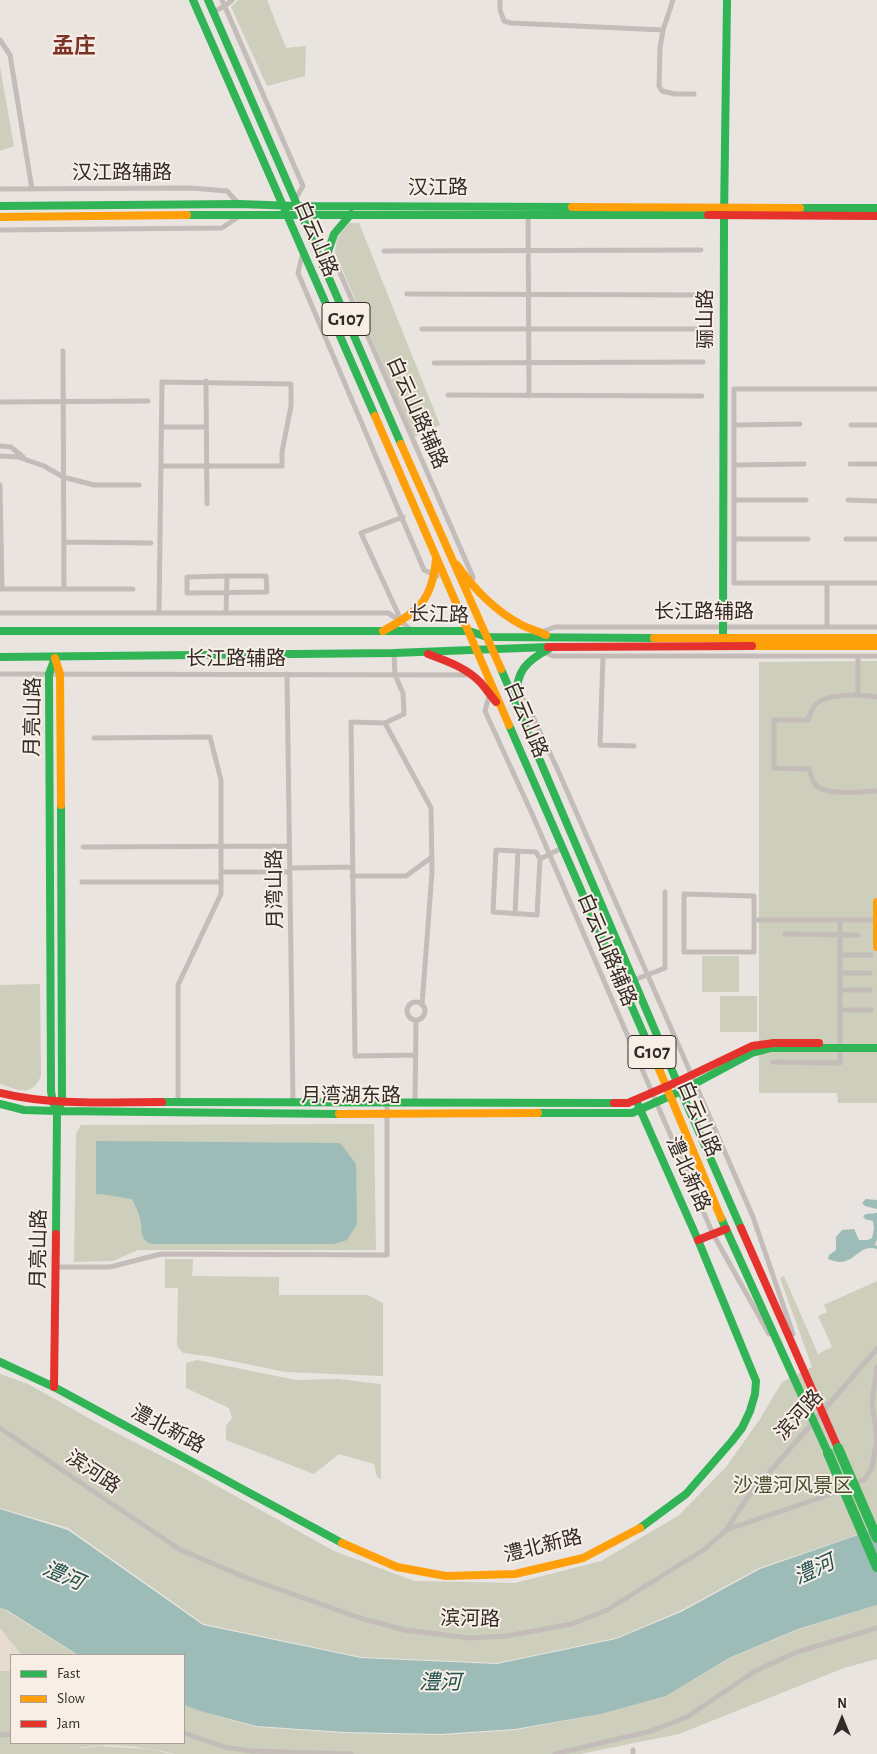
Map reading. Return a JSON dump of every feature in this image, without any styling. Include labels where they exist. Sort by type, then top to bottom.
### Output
[{"type":"main road","name":"白云山路","points":[[193,0],[445,580],[478,651],[491,690],[501,707],[669,1091],[726,1229],[814,1422],[833,1451]]},
{"type":"main road","name":"白云山路","points":[[208,0],[323,267],[468,598],[487,637],[679,1087],[823,1412],[833,1451]]},
{"type":"main road","name":"骊山路","points":[[723,639],[724,213],[727,0]]},
{"type":"main road","name":"汉江路","points":[[0,206],[239,204],[285,210]]},
{"type":"main road","name":"汉江路","points":[[297,207],[351,214],[528,211]]},
{"type":"main road","name":"汉江路","points":[[0,217],[241,215],[297,207],[877,216]]},
{"type":"main road","name":"汉江路","points":[[724,213],[877,208]]},
{"type":"main road","points":[[323,267],[334,234],[351,214]]},
{"type":"main road","points":[[449,554],[471,586],[498,610],[552,642],[877,646]]},
{"type":"main road","points":[[382,632],[402,621],[423,604],[431,590],[435,575],[436,559]]},
{"type":"main road","name":"长江路","points":[[0,631],[469,631],[487,637],[537,634]]},
{"type":"main road","points":[[478,651],[487,637]]},
{"type":"main road","points":[[516,705],[517,678],[522,668],[538,650],[552,642],[877,638]]},
{"type":"main road","name":"长江路","points":[[0,658],[538,650]]},
{"type":"main road","points":[[423,652],[453,663],[491,690]]},
{"type":"main road","name":"月亮山路","points":[[54,658],[49,674],[57,1101]]},
{"type":"main road","name":"月亮山路","points":[[54,658],[60,674],[54,1388]]},
{"type":"main road","points":[[874,951],[877,902]]},
{"type":"main road","points":[[840,1045],[877,1043]]},
{"type":"main road","points":[[840,1045],[877,1048]]},
{"type":"main road","name":"月湾湖东路","points":[[0,1093],[26,1099],[57,1101],[293,1102],[387,1108],[414,1103],[638,1104],[752,1053],[771,1048],[840,1045]]},
{"type":"main road","name":"月湾湖东路","points":[[0,1104],[24,1110],[57,1112],[387,1108],[632,1113],[638,1104]]},
{"type":"main road","name":"澧北新路","points":[[0,1362],[54,1388],[346,1545],[397,1567],[446,1576],[515,1574],[583,1558],[642,1527],[686,1494],[742,1428],[755,1394],[756,1381],[698,1240],[638,1104]]},
{"type":"main road","points":[[698,1240],[726,1229]]},
{"type":"main road","name":"G107","points":[[833,1451],[877,1538]]},
{"type":"main road","name":"G107","points":[[833,1451],[877,1568]]},
{"type":"street","points":[[222,0],[303,186],[297,207]]},
{"type":"street","points":[[213,12],[232,0]]},
{"type":"street","points":[[500,0],[500,10],[504,21],[511,23],[663,30]]},
{"type":"street","points":[[673,0],[663,30],[660,48],[659,86],[662,91],[675,94],[694,94]]},
{"type":"street","points":[[0,40],[10,55],[32,189]]},
{"type":"street","name":"汉江路辅路","points":[[0,189],[191,188],[227,191],[239,204]]},
{"type":"street","points":[[528,211],[529,396]]},
{"type":"street","points":[[0,230],[222,228],[241,215]]},
{"type":"street","points":[[384,251],[701,250]]},
{"type":"street","points":[[316,251],[327,255]]},
{"type":"street","points":[[303,253],[298,273],[424,570],[445,580]]},
{"type":"street","name":"白云山路辅路","points":[[327,255],[334,259],[472,577],[468,598]]},
{"type":"street","points":[[407,294],[702,295]]},
{"type":"street","points":[[422,330],[703,329]]},
{"type":"street","points":[[63,351],[64,589]]},
{"type":"street","points":[[434,363],[703,362]]},
{"type":"street","points":[[159,613],[162,382],[291,384],[291,406],[282,452],[282,466],[161,466]]},
{"type":"street","points":[[206,382],[207,504]]},
{"type":"street","points":[[877,389],[734,389],[734,583],[877,583]]},
{"type":"street","points":[[448,396],[702,396]]},
{"type":"street","points":[[0,402],[148,401]]},
{"type":"street","points":[[734,425],[800,424]]},
{"type":"street","points":[[851,425],[877,426]]},
{"type":"street","points":[[161,427],[206,427]]},
{"type":"street","points":[[0,446],[11,448],[27,460]]},
{"type":"street","points":[[0,456],[18,457],[44,466],[63,477],[94,485],[139,485]]},
{"type":"street","points":[[734,464],[804,464]]},
{"type":"street","points":[[850,464],[877,464]]},
{"type":"street","points":[[0,485],[1,589],[133,589]]},
{"type":"street","points":[[734,500],[806,500]]},
{"type":"street","points":[[848,500],[877,500]]},
{"type":"street","points":[[402,621],[361,532],[403,517]]},
{"type":"street","points":[[734,539],[808,538]]},
{"type":"street","points":[[846,539],[877,539]]},
{"type":"street","points":[[64,542],[151,543]]},
{"type":"street","points":[[226,613],[227,576]]},
{"type":"street","points":[[227,576],[266,576],[267,592],[187,593],[187,577],[227,576]]},
{"type":"street","points":[[827,583],[827,627]]},
{"type":"street","points":[[0,613],[388,613],[402,621],[413,631]]},
{"type":"street","name":"长江路辅路","points":[[537,634],[554,627],[877,627]]},
{"type":"street","points":[[538,650],[553,656],[877,656]]},
{"type":"street","points":[[394,653],[395,674],[403,693],[404,714],[385,723],[351,722],[355,1056],[416,1055]]},
{"type":"street","points":[[603,656],[600,745],[634,746]]},
{"type":"street","points":[[858,656],[858,696]]},
{"type":"street","name":"长江路辅路","points":[[0,674],[471,675]]},
{"type":"street","name":"月湾山路","points":[[287,674],[293,1102]]},
{"type":"street","name":"白云山路辅路","points":[[506,684],[526,702],[542,734],[694,1080],[753,1217],[807,1375]]},
{"type":"street","name":"白云山路辅路","points":[[491,690],[486,711],[550,854],[713,1234],[797,1384]]},
{"type":"street","points":[[877,697],[836,696],[822,700],[814,706],[808,720],[774,720],[774,768],[809,769],[812,780],[818,787],[838,792],[877,791]]},
{"type":"street","points":[[385,723],[431,808],[432,857],[422,1004],[425,1010],[424,1016],[416,1020],[408,1017],[407,1008],[414,1002],[422,1004]]},
{"type":"street","points":[[94,738],[210,737],[221,780],[221,894],[178,985],[178,1102]]},
{"type":"street","points":[[83,847],[289,846]]},
{"type":"street","points":[[540,859],[562,848]]},
{"type":"street","points":[[496,850],[536,852],[540,859],[537,915],[493,912],[496,850]]},
{"type":"street","points":[[515,914],[518,851]]},
{"type":"street","points":[[352,876],[406,876],[432,857]]},
{"type":"street","points":[[221,872],[352,867]]},
{"type":"street","points":[[82,882],[221,882]]},
{"type":"street","points":[[634,980],[665,968],[665,892]]},
{"type":"street","points":[[684,894],[754,896],[754,920],[754,952],[684,952],[684,894]]},
{"type":"street","points":[[754,920],[876,920]]},
{"type":"street","points":[[773,1062],[840,1063],[840,920]]},
{"type":"street","points":[[785,934],[858,934]]},
{"type":"street","points":[[840,955],[874,951]]},
{"type":"street","points":[[840,973],[870,973]]},
{"type":"street","points":[[840,990],[870,990]]},
{"type":"street","points":[[840,1010],[872,1010]]},
{"type":"street","points":[[414,1103],[416,1020]]},
{"type":"street","points":[[56,1267],[110,1267],[161,1254],[387,1255],[387,1108]]},
{"type":"street","name":"滨河路","points":[[0,1428],[179,1549],[247,1578],[363,1619],[413,1631],[469,1638],[507,1636],[572,1624],[607,1610],[705,1550],[726,1530],[747,1498],[877,1349]]},
{"type":"street","points":[[872,1354],[877,1360]]},
{"type":"street","points":[[726,1530],[840,1491],[865,1479],[872,1468],[877,1439],[872,1402],[877,1366]]},
{"type":"street","points":[[555,1754],[651,1730],[687,1717],[755,1671],[797,1652],[877,1628]]},
{"type":"street","points":[[185,1734],[226,1747],[251,1751],[351,1754]]},
{"type":"green space","points":[[238,0],[267,0],[286,48],[306,46],[305,76],[267,86],[231,7]]},
{"type":"green space","points":[[0,67],[14,146],[0,151]]},
{"type":"green space","points":[[349,223],[359,223],[440,425],[414,437],[335,252],[337,238]]},
{"type":"green space","points":[[877,661],[877,1103],[838,1103],[837,1093],[759,1093],[759,662]]},
{"type":"green space","points":[[702,956],[739,956],[739,992],[702,992]]},
{"type":"green space","points":[[40,984],[41,1076],[37,1083],[29,1090],[19,1090],[0,1084],[0,985]]},
{"type":"green space","points":[[720,996],[757,996],[757,1032],[720,1032]]},
{"type":"green space","points":[[374,1124],[376,1250],[138,1250],[113,1261],[74,1262],[76,1134],[81,1125]]},
{"type":"green space","points":[[165,1259],[193,1259],[192,1276],[279,1277],[279,1295],[368,1295],[383,1303],[383,1376],[285,1372],[213,1357],[183,1353],[177,1346],[178,1288],[165,1288]]},
{"type":"green space","name":"沙澧河风景区","points":[[784,1276],[818,1354],[832,1347],[818,1316],[827,1312],[824,1305],[877,1281],[877,1526],[854,1536],[759,1568],[680,1611],[616,1638],[497,1663],[361,1657],[204,1624],[68,1528],[0,1508],[0,1374],[28,1384],[334,1551],[414,1581],[515,1583],[601,1561],[678,1516],[726,1467],[760,1419],[782,1382],[812,1367],[780,1278]]},
{"type":"green space","points":[[197,1360],[296,1380],[338,1379],[381,1384],[381,1479],[377,1477],[374,1464],[339,1454],[314,1474],[226,1440],[226,1426],[232,1418],[229,1408],[186,1388],[186,1363]]},
{"type":"green space","points":[[877,1605],[877,1659],[844,1668],[679,1734],[580,1754],[176,1754],[138,1747],[100,1745],[75,1749],[99,1746],[148,1749],[173,1754],[0,1754],[0,1608],[75,1654],[10,1654],[10,1744],[185,1744],[185,1705],[256,1727],[344,1733],[441,1735],[515,1730],[601,1714],[666,1696],[730,1658],[797,1630]]},
{"type":"shaded area","points":[[0,1628],[22,1654],[10,1654],[10,1671],[0,1671]]},
{"type":"water","points":[[96,1141],[340,1143],[356,1164],[357,1224],[347,1240],[334,1244],[151,1244],[143,1237],[138,1211],[132,1199],[96,1194]]},
{"type":"water","points":[[866,1199],[877,1200],[877,1209],[865,1206],[862,1203]]},
{"type":"water","points":[[877,1213],[877,1239],[875,1245],[877,1249],[866,1249],[845,1261],[839,1262],[828,1259],[829,1255],[836,1250],[836,1237],[842,1230],[854,1229],[859,1240],[872,1238],[873,1221],[865,1219],[863,1216]]},
{"type":"water","name":"澧河","points":[[0,1509],[68,1530],[203,1625],[361,1658],[497,1664],[616,1639],[681,1612],[760,1569],[877,1527],[877,1605],[798,1629],[729,1658],[666,1696],[601,1714],[515,1729],[441,1734],[344,1732],[256,1726],[185,1705],[185,1654],[76,1654],[7,1610],[0,1608]]},
{"type":"traffic: fast","points":[[193,0],[375,416]]},
{"type":"traffic: fast","points":[[208,0],[401,444]]},
{"type":"traffic: fast","points":[[723,639],[724,217],[727,0]]},
{"type":"traffic: fast","points":[[0,206],[239,204],[572,207]]},
{"type":"traffic: fast","points":[[800,208],[877,208]]},
{"type":"traffic: fast","points":[[323,267],[334,234],[351,214]]},
{"type":"traffic: fast","points":[[187,215],[708,215]]},
{"type":"traffic: fast","points":[[0,631],[469,631],[487,637],[654,638]]},
{"type":"traffic: fast","points":[[0,657],[394,653],[548,647]]},
{"type":"traffic: fast","points":[[516,700],[516,690],[520,674],[528,663],[550,648]]},
{"type":"traffic: fast","points":[[53,1103],[51,1091],[49,674],[55,658]]},
{"type":"traffic: fast","points":[[501,669],[741,1228]]},
{"type":"traffic: fast","points":[[509,725],[659,1069]]},
{"type":"traffic: fast","points":[[56,1234],[57,1111],[62,1102],[61,805]]},
{"type":"traffic: fast","points":[[538,1113],[632,1113],[681,1091],[752,1053],[771,1048],[877,1048]]},
{"type":"traffic: fast","points":[[636,1100],[698,1240],[756,1381],[755,1394],[750,1411],[742,1428],[732,1441],[686,1494],[640,1528]]},
{"type":"traffic: fast","points":[[162,1102],[614,1103]]},
{"type":"traffic: fast","points":[[0,1104],[24,1110],[57,1111],[339,1114]]},
{"type":"traffic: fast","points":[[721,1218],[828,1453]]},
{"type":"traffic: fast","points":[[0,1362],[54,1387],[342,1543]]},
{"type":"traffic: fast","points":[[838,1448],[877,1538]]},
{"type":"traffic: fast","points":[[828,1453],[877,1567]]},
{"type":"traffic: slow","points":[[572,207],[800,208]]},
{"type":"traffic: slow","points":[[0,217],[187,215]]},
{"type":"traffic: slow","points":[[375,416],[509,725]]},
{"type":"traffic: slow","points":[[401,444],[501,669]]},
{"type":"traffic: slow","points":[[383,631],[414,611],[421,604],[431,586],[436,559]]},
{"type":"traffic: slow","points":[[457,565],[493,606],[523,626],[546,635]]},
{"type":"traffic: slow","points":[[654,638],[877,638]]},
{"type":"traffic: slow","points":[[752,646],[877,646]]},
{"type":"traffic: slow","points":[[55,658],[60,674],[61,805]]},
{"type":"traffic: slow","points":[[877,902],[877,947]]},
{"type":"traffic: slow","points":[[659,1069],[721,1218]]},
{"type":"traffic: slow","points":[[339,1114],[538,1113]]},
{"type":"traffic: slow","points":[[342,1543],[397,1567],[446,1576],[515,1574],[583,1558],[640,1528]]},
{"type":"traffic: jam","points":[[708,215],[877,216]]},
{"type":"traffic: jam","points":[[548,647],[752,646]]},
{"type":"traffic: jam","points":[[428,654],[449,662],[469,673],[481,683],[496,702]]},
{"type":"traffic: jam","points":[[614,1103],[628,1103],[752,1046],[774,1043],[819,1043]]},
{"type":"traffic: jam","points":[[0,1093],[60,1102],[162,1102]]},
{"type":"traffic: jam","points":[[741,1228],[838,1448]]},
{"type":"traffic: jam","points":[[698,1240],[726,1229]]},
{"type":"traffic: jam","points":[[54,1387],[56,1234]]},
{"type":"district","name":"孟庄","points":[[74,46]]}]
